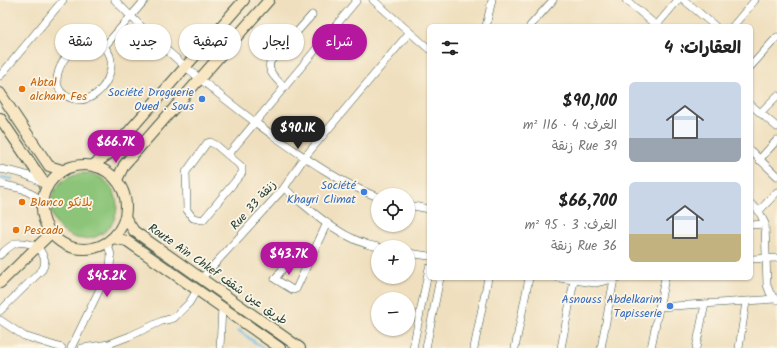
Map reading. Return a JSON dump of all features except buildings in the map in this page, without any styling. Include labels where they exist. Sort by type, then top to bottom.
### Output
[{"type":"main road","points":[[93,165],[109,154],[244,0]]},
{"type":"main road","points":[[117,180],[124,165],[269,0]]},
{"type":"main road","points":[[0,93],[49,166],[62,170]]},
{"type":"main road","points":[[0,118],[47,187]]},
{"type":"main road","points":[[80,164],[93,165],[106,170],[117,180],[126,198],[125,217],[120,228],[110,240],[96,248],[79,249],[62,243],[51,233],[42,215],[42,200],[52,179],[62,170],[80,164]]},
{"type":"main road","name":"Route Aïn Chkef طريق عين شقف","points":[[125,217],[134,231],[300,348]]},
{"type":"main road","points":[[0,283],[51,233]]},
{"type":"main road","name":"Route Aïn Chkef طريق عين شقف","points":[[110,240],[127,241],[280,348]]},
{"type":"street","points":[[0,76],[63,0]]},
{"type":"street","points":[[115,0],[184,67],[255,122],[304,158],[371,194]]},
{"type":"street","points":[[107,43],[145,0]]},
{"type":"street","points":[[228,155],[357,0]]},
{"type":"street","points":[[373,0],[427,47]]},
{"type":"street","points":[[486,24],[492,0]]},
{"type":"street","points":[[532,24],[553,0]]},
{"type":"street","points":[[626,0],[654,24]]},
{"type":"street","points":[[658,24],[678,0]]},
{"type":"street","points":[[684,0],[713,24]]},
{"type":"street","points":[[735,24],[755,0]]},
{"type":"street","points":[[284,88],[270,72],[268,67],[270,62],[312,15]]},
{"type":"street","name":"Rue 33 زنقة","points":[[201,279],[284,188],[304,158],[409,32]]},
{"type":"street","points":[[753,64],[776,41]]},
{"type":"street","points":[[84,42],[92,42],[104,47],[110,56],[112,64],[111,72],[99,91],[94,96],[82,100],[71,98],[64,94],[60,88],[57,74],[59,68],[72,50],[84,42]]},
{"type":"street","points":[[760,113],[777,96]]},
{"type":"street","points":[[753,107],[777,127]]},
{"type":"street","points":[[759,160],[777,140]]},
{"type":"street","points":[[207,142],[210,142],[228,155],[242,167],[242,173],[203,220],[193,218],[187,210],[186,172],[207,142]]},
{"type":"street","points":[[753,153],[777,176]]},
{"type":"street","points":[[0,169],[32,176],[47,187]]},
{"type":"street","points":[[0,184],[30,192],[42,200]]},
{"type":"street","points":[[284,188],[327,223],[363,243],[371,245]]},
{"type":"street","points":[[759,211],[777,192]]},
{"type":"street","points":[[415,206],[427,208]]},
{"type":"street","points":[[753,206],[759,211],[766,224],[767,285],[770,293],[776,299]]},
{"type":"street","points":[[311,259],[296,251],[275,277],[276,280],[295,290],[311,259],[327,223]]},
{"type":"street","points":[[753,225],[766,224]]},
{"type":"street","points":[[71,348],[110,268],[110,240]]},
{"type":"street","points":[[0,255],[14,242],[20,242],[37,246],[46,260],[44,266],[0,311]]},
{"type":"street","points":[[415,254],[427,256]]},
{"type":"street","points":[[753,259],[777,258]]},
{"type":"street","points":[[413,348],[427,278]]},
{"type":"street","points":[[426,348],[440,280]]},
{"type":"street","points":[[474,348],[488,280]]},
{"type":"street","points":[[515,348],[529,280]]},
{"type":"street","points":[[569,280],[595,283],[608,280]]},
{"type":"street","points":[[601,348],[616,280]]},
{"type":"street","points":[[651,348],[665,280]]},
{"type":"street","points":[[561,348],[574,281]]},
{"type":"street","points":[[82,348],[109,344],[162,321],[174,318],[189,303],[197,290]]},
{"type":"street","points":[[659,307],[776,299]]},
{"type":"street","points":[[739,348],[746,302]]},
{"type":"street","points":[[696,348],[705,304]]},
{"type":"street","points":[[220,348],[222,307]]},
{"type":"street","points":[[0,320],[24,336],[62,348]]},
{"type":"green space","points":[[84,173],[97,175],[112,188],[115,193],[117,206],[115,219],[102,234],[97,237],[84,239],[71,237],[56,224],[53,219],[51,206],[53,193],[66,178],[71,175]]},
{"type":"waterway","points":[[0,177],[12,179]]},
{"type":"waterway","points":[[238,330],[263,348]]},
{"type":"place","name":"Abtal alcham Fes","points":[[22,89]]},
{"type":"place","name":"Société Droguerie Oued . Sous","points":[[202,99]]},
{"type":"place","name":"Société Khayri Climat","points":[[364,192]]},
{"type":"place","name":"Blanco بلانكو","points":[[22,202]]},
{"type":"place","name":"Pescado","points":[[16,230]]},
{"type":"place","name":"Asnouss Abdelkarim Tapisserie","points":[[670,306]]}]
